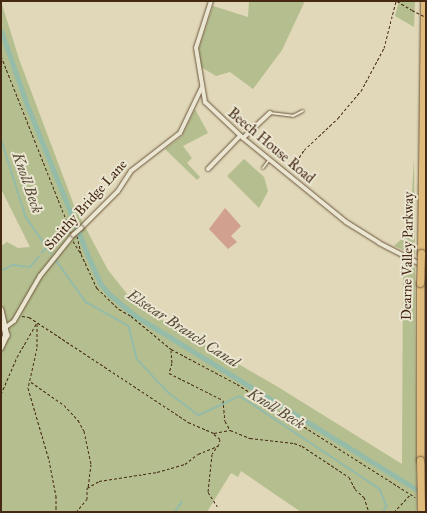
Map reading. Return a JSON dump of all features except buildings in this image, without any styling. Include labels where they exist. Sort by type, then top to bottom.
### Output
[{"type":"highway","name":"Dearne Valley Parkway","points":[[420,510],[420,283],[424,1]]},
{"type":"main road","points":[[1,310],[7,335],[1,348]]},
{"type":"street","name":"Beech House Road","points":[[211,1],[196,48],[205,102],[242,137],[346,222],[426,267]]},
{"type":"street","name":"Smithy Bridge Lane","points":[[6,327],[17,316],[40,276],[75,234],[118,190],[131,171],[180,133],[202,87]]},
{"type":"street","points":[[208,169],[270,113]]},
{"type":"lane","points":[[270,113],[293,116],[303,112]]},
{"type":"lane","points":[[263,168],[269,159]]},
{"type":"path","points":[[288,175],[304,150],[338,118],[360,91],[384,48],[397,1],[426,17]]},
{"type":"path","points":[[1,56],[66,219],[74,229]]},
{"type":"path","points":[[75,234],[81,254],[97,288],[106,298],[131,316],[171,349],[237,384],[410,494],[394,512]]},
{"type":"path","points":[[17,316],[29,317],[188,422],[214,433],[220,439],[218,446],[212,454],[208,477],[208,492],[217,506]]},
{"type":"path","points":[[37,322],[37,348],[28,388],[50,460],[56,496],[56,512]]},
{"type":"path","points":[[1,394],[17,357],[37,322]]},
{"type":"path","points":[[171,349],[172,363],[169,373],[223,400],[225,421],[230,430]]},
{"type":"path","points":[[30,382],[64,405],[78,420],[84,431],[91,464],[87,499],[76,512]]},
{"type":"path","points":[[214,433],[230,430],[250,438],[294,443],[302,446],[349,477],[355,489],[364,497],[369,512]]},
{"type":"path","points":[[88,488],[99,481],[157,472],[178,466],[198,454],[218,446]]},
{"type":"green space","points":[[1,1],[19,59],[75,208],[108,270],[135,304],[278,387],[402,464],[403,263],[415,268],[417,512],[301,512],[241,471],[238,477],[231,473],[207,512],[1,512],[1,246],[7,242],[18,248],[30,247],[1,189]]},
{"type":"green space","points":[[249,1],[305,1],[282,50],[253,89],[230,72],[216,76],[201,67],[199,48],[213,6],[248,17]]},
{"type":"green space","points":[[399,1],[415,1],[414,27],[395,16]]},
{"type":"green space","points":[[195,109],[208,133],[183,146],[192,158],[187,163],[200,177],[197,180],[165,149],[182,136]]},
{"type":"green space","points":[[414,156],[415,255],[394,246],[410,231]]},
{"type":"green space","points":[[244,159],[264,177],[268,191],[259,208],[227,176]]},
{"type":"waterway","name":"Elsecar Branch Canal","points":[[1,31],[27,105],[88,256],[100,283],[109,294],[134,315],[426,495]]},
{"type":"waterway","name":"Knoll Beck","points":[[1,138],[26,217],[51,253]]},
{"type":"waterway","name":"Knoll Beck","points":[[42,253],[47,247]]},
{"type":"waterway","points":[[1,271],[13,265],[30,267],[39,257]]},
{"type":"waterway","name":"Knoll Beck","points":[[56,260],[86,302],[129,326],[137,359],[168,392],[199,415],[240,396],[380,489],[387,506],[384,512]]},
{"type":"waterway","points":[[175,512],[182,502]]}]
